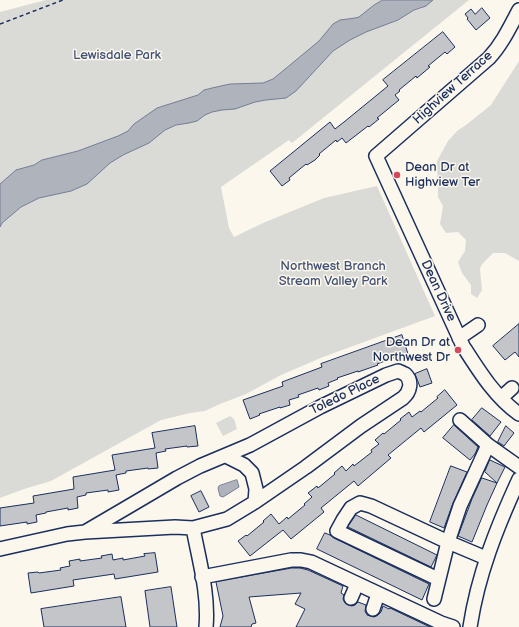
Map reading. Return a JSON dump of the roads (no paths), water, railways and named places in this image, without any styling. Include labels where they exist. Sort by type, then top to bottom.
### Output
[{"type":"street","name":"Highview Terrace","points":[[376,156],[498,48],[519,10]]},
{"type":"street","name":"Dean Drive","points":[[376,156],[463,346],[480,372],[501,398],[511,409],[519,414]]},
{"type":"street","points":[[460,338],[478,325]]},
{"type":"street","name":"Toledo Place","points":[[0,549],[67,534],[175,527],[193,528],[227,519],[306,467],[361,426],[403,398],[410,388],[409,381],[404,374],[398,371],[386,375],[320,407],[226,456],[200,466],[85,532]]},
{"type":"street","points":[[501,398],[512,388]]},
{"type":"street","points":[[460,420],[488,445],[519,467]]},
{"type":"street","points":[[434,599],[448,542],[460,506],[488,445]]},
{"type":"street","points":[[226,456],[244,465],[252,473],[256,489],[255,502]]},
{"type":"street","points":[[470,627],[475,600],[486,558],[519,479]]},
{"type":"street","points":[[438,579],[337,532],[351,508],[360,503],[371,506],[486,558]]},
{"type":"street","points":[[193,528],[207,611],[206,627]]},
{"type":"street","points":[[202,577],[290,560],[301,560],[311,562],[378,594],[453,627]]},
{"type":"street","points":[[351,598],[357,584]]},
{"type":"street","points":[[373,609],[378,594]]},
{"type":"place","name":"Dean Dr at Highview Ter","points":[[397,175]]},
{"type":"place","name":"Dean Dr at Northwest Dr","points":[[458,350]]},
{"type":"park label","name":"Lewisdale Park","points":[[117,56]]},
{"type":"park label","name":"Northwest Branch Stream Valley Park","points":[[333,274]]}]
